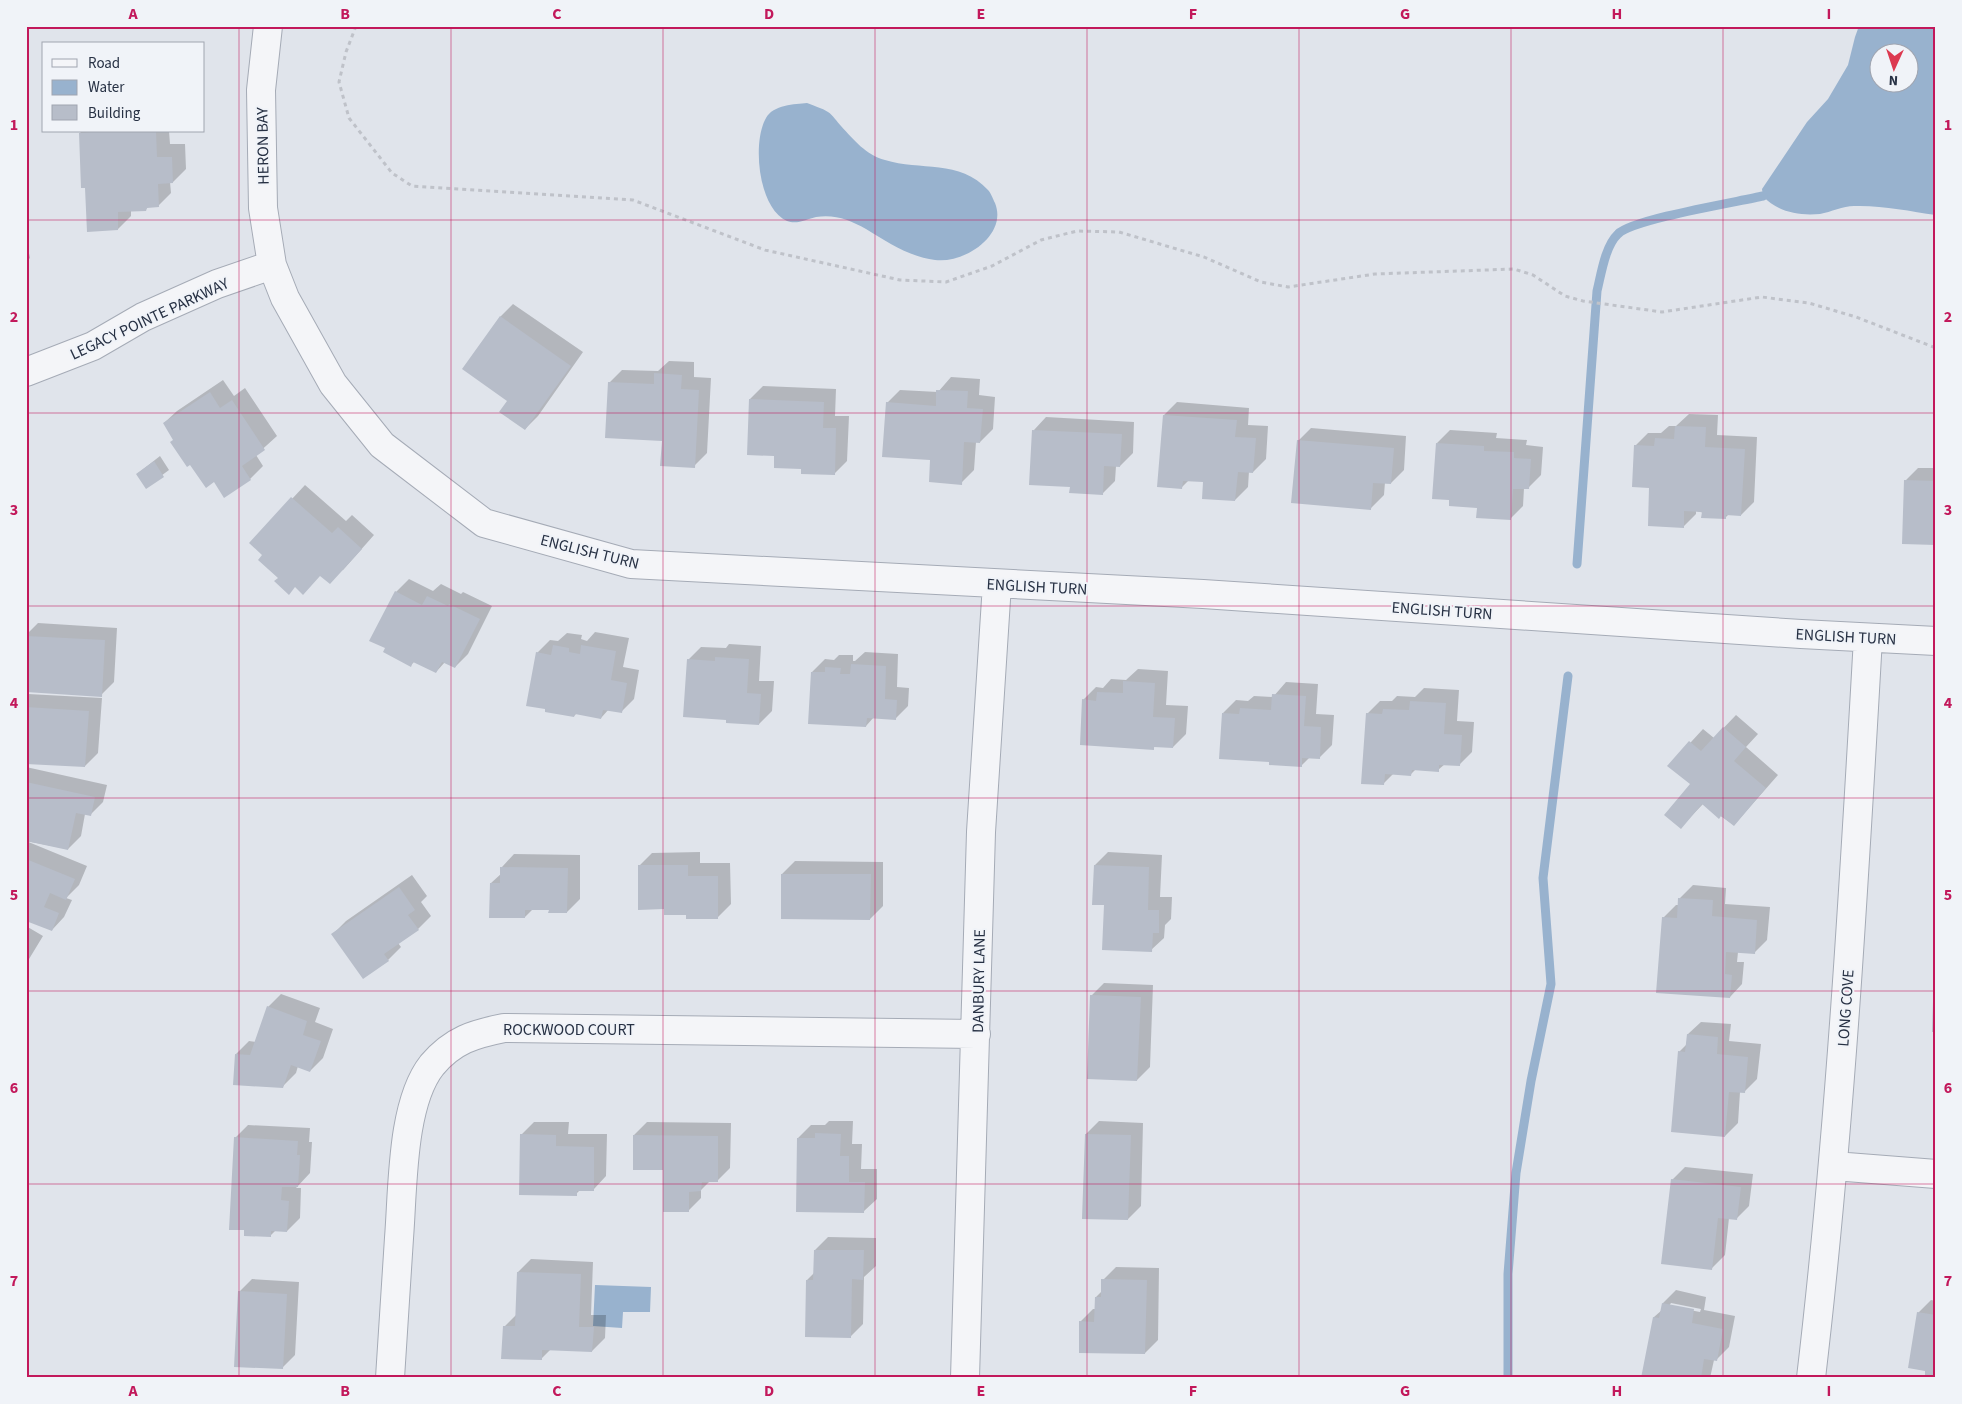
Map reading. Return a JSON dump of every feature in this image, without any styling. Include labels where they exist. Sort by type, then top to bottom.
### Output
[{"type":"street","name":"HERON BAY","points":[[268,26],[261,90],[263,208],[272,265]]},
{"type":"street","name":"LEGACY POINTE PARKWAY","points":[[26,372],[93,346],[144,317],[217,284],[272,265]]},
{"type":"street","name":"ENGLISH TURN","points":[[272,265],[285,298],[333,384],[382,445],[484,523],[631,564],[1203,594],[1936,641]]},
{"type":"street","name":"DANBURY LANE","points":[[966,1378],[981,832],[996,584]]},
{"type":"street","name":"LONG COVE","points":[[1811,1378],[1834,1166],[1868,638]]},
{"type":"street","name":"ROCKWOOD COURT","points":[[390,1378],[406,1132],[418,1092],[431,1067],[450,1046],[476,1034],[504,1028],[976,1034]]},
{"type":"street","points":[[1834,1166],[1936,1174]]},
{"type":"path","points":[[356,26],[346,52],[339,82],[349,118],[392,173],[412,186],[632,200],[764,250],[900,280],[946,282],[992,266],[1041,240],[1077,231],[1119,232],[1204,256],[1261,282],[1288,287],[1375,274],[1514,269],[1533,275],[1565,296],[1583,301],[1662,312],[1762,297],[1809,303],[1856,316],[1936,348]]},
{"type":"water","points":[[1859,26],[1936,26],[1936,215],[1874,206],[1854,206],[1820,214],[1804,214],[1789,212],[1775,206],[1763,196],[1762,189],[1807,122],[1828,99],[1848,65]]},
{"type":"water","points":[[807,103],[830,113],[851,137],[878,158],[898,163],[952,170],[977,180],[989,191],[995,203],[997,215],[995,226],[989,236],[981,245],[970,252],[946,260],[935,260],[917,256],[890,244],[860,226],[842,218],[823,216],[791,222],[777,214],[764,189],[760,174],[759,142],[762,129],[766,118],[774,110],[785,106]]},
{"type":"water","points":[[595,1285],[651,1287],[650,1312],[623,1312],[622,1328],[593,1326]]},
{"type":"building","points":[[156,132],[157,157],[172,157],[173,183],[158,184],[159,207],[147,208],[146,211],[118,212],[118,230],[87,232],[85,188],[81,188],[79,133]]},
{"type":"building","points":[[500,316],[571,366],[525,430],[499,412],[507,401],[462,369]]},
{"type":"building","points":[[654,373],[682,375],[681,389],[699,390],[695,468],[660,466],[662,441],[605,438],[608,382],[654,384]]},
{"type":"building","points":[[936,390],[968,391],[967,408],[983,409],[980,443],[964,442],[962,485],[929,482],[930,460],[882,457],[886,402],[936,406]]},
{"type":"building","points":[[210,392],[220,408],[232,400],[265,450],[242,466],[251,480],[224,498],[214,482],[206,488],[190,465],[187,467],[170,442],[173,440],[163,423]]},
{"type":"building","points":[[749,399],[824,402],[823,428],[836,428],[835,475],[801,474],[801,469],[774,468],[774,456],[747,455]]},
{"type":"building","points":[[1163,415],[1237,420],[1235,437],[1256,438],[1253,473],[1238,472],[1235,501],[1202,499],[1203,482],[1183,481],[1182,489],[1157,487]]},
{"type":"building","points":[[1675,426],[1706,427],[1705,447],[1745,449],[1741,516],[1726,515],[1726,519],[1701,518],[1702,512],[1684,511],[1684,528],[1648,526],[1649,488],[1632,487],[1634,445],[1654,446],[1655,438],[1674,439]]},
{"type":"building","points":[[1032,430],[1122,434],[1120,467],[1104,466],[1103,495],[1069,493],[1070,487],[1029,485]]},
{"type":"building","points":[[1297,440],[1394,448],[1391,484],[1373,483],[1371,510],[1291,503]]},
{"type":"building","points":[[1436,443],[1484,446],[1484,451],[1514,452],[1514,458],[1531,459],[1529,489],[1513,489],[1511,520],[1476,518],[1477,508],[1449,506],[1449,500],[1432,499]]},
{"type":"building","points":[[154,461],[164,477],[146,489],[136,474]]},
{"type":"building","points":[[1904,480],[1936,481],[1936,545],[1902,544]]},
{"type":"building","points":[[291,497],[332,533],[338,527],[362,549],[330,584],[320,576],[303,595],[295,587],[289,595],[274,581],[278,578],[258,560],[262,555],[249,543]]},
{"type":"building","points":[[395,591],[422,605],[427,596],[480,619],[455,668],[442,662],[436,673],[413,662],[411,667],[383,652],[385,648],[369,641]]},
{"type":"building","points":[[26,636],[105,640],[102,697],[26,692]]},
{"type":"building","points":[[553,645],[569,648],[569,652],[580,654],[581,645],[616,651],[611,680],[627,683],[622,713],[603,710],[601,719],[575,714],[574,717],[545,712],[545,709],[526,706],[536,652],[551,655]]},
{"type":"building","points":[[715,657],[749,659],[747,693],[761,694],[759,725],[726,723],[726,720],[683,717],[687,659],[715,661]]},
{"type":"building","points":[[851,664],[886,666],[885,699],[897,700],[896,720],[867,718],[866,727],[808,724],[811,672],[825,672],[825,667],[841,668],[840,674],[850,674]]},
{"type":"building","points":[[1123,681],[1155,683],[1153,717],[1175,718],[1173,748],[1154,747],[1154,750],[1080,745],[1082,699],[1096,701],[1097,692],[1123,693]]},
{"type":"building","points":[[1272,694],[1306,696],[1304,726],[1321,727],[1320,759],[1302,758],[1302,767],[1269,765],[1269,762],[1219,759],[1222,713],[1239,714],[1240,708],[1271,710]]},
{"type":"building","points":[[1410,701],[1446,703],[1444,734],[1462,735],[1460,766],[1439,765],[1439,772],[1412,770],[1411,776],[1385,774],[1384,785],[1361,784],[1366,713],[1382,714],[1383,709],[1409,710]]},
{"type":"building","points":[[26,707],[89,711],[85,767],[26,764]]},
{"type":"building","points":[[1723,727],[1746,747],[1734,761],[1766,788],[1734,826],[1721,816],[1719,819],[1702,804],[1681,829],[1664,815],[1690,784],[1667,766],[1689,741],[1701,751]]},
{"type":"building","points":[[26,782],[95,797],[91,816],[76,813],[68,850],[26,841]]},
{"type":"building","points":[[26,859],[75,879],[66,900],[50,893],[44,907],[59,913],[52,931],[26,921]]},
{"type":"building","points":[[638,865],[688,865],[688,876],[718,876],[718,919],[686,919],[686,915],[664,915],[664,909],[638,910]]},
{"type":"building","points":[[1094,865],[1149,867],[1148,910],[1159,910],[1159,933],[1153,933],[1152,952],[1102,950],[1104,905],[1092,905]]},
{"type":"building","points":[[500,867],[568,868],[567,913],[548,913],[549,910],[525,910],[525,918],[489,918],[490,883],[500,883]]},
{"type":"building","points":[[781,874],[871,874],[870,920],[781,919]]},
{"type":"building","points":[[399,887],[415,910],[408,915],[419,930],[384,954],[389,961],[363,979],[331,934]]},
{"type":"building","points":[[1678,898],[1713,900],[1712,916],[1757,920],[1755,954],[1726,952],[1725,974],[1732,975],[1730,998],[1656,993],[1662,917],[1677,918]]},
{"type":"building","points":[[1934,972],[1936,972],[1936,1032],[1932,1032]]},
{"type":"building","points":[[1090,995],[1141,997],[1137,1081],[1087,1079]]},
{"type":"building","points":[[267,1006],[307,1021],[303,1035],[321,1041],[310,1072],[291,1065],[283,1088],[233,1085],[235,1054],[250,1055]]},
{"type":"building","points":[[1687,1034],[1718,1037],[1717,1054],[1748,1057],[1745,1093],[1729,1092],[1725,1137],[1671,1132],[1678,1051],[1685,1052]]},
{"type":"building","points":[[815,1133],[841,1134],[840,1156],[849,1156],[849,1182],[865,1182],[864,1213],[796,1212],[797,1138],[815,1138]]},
{"type":"building","points":[[520,1134],[556,1135],[556,1146],[594,1147],[594,1191],[577,1191],[577,1196],[519,1195]]},
{"type":"building","points":[[1085,1134],[1131,1135],[1128,1220],[1082,1219]]},
{"type":"building","points":[[633,1135],[718,1136],[718,1182],[702,1182],[701,1191],[689,1192],[689,1212],[663,1212],[663,1170],[633,1170]]},
{"type":"building","points":[[234,1137],[298,1141],[297,1155],[300,1155],[298,1187],[282,1187],[281,1200],[289,1201],[287,1232],[271,1231],[271,1237],[244,1236],[244,1230],[229,1230]]},
{"type":"building","points":[[1671,1179],[1741,1187],[1737,1220],[1718,1218],[1712,1270],[1661,1264]]},
{"type":"building","points":[[814,1250],[864,1250],[863,1280],[852,1279],[851,1338],[805,1337],[806,1280],[813,1280]]},
{"type":"building","points":[[517,1272],[581,1274],[579,1327],[594,1327],[592,1352],[542,1350],[542,1360],[501,1359],[503,1326],[515,1326]]},
{"type":"building","points":[[1101,1279],[1147,1280],[1145,1354],[1079,1353],[1079,1321],[1094,1322],[1095,1297],[1101,1297]]},
{"type":"building","points":[[238,1291],[287,1294],[283,1369],[234,1367]]},
{"type":"building","points":[[1662,1303],[1694,1309],[1692,1323],[1723,1329],[1717,1361],[1704,1359],[1701,1378],[1641,1378],[1653,1317],[1659,1318]]},
{"type":"building","points":[[1917,1312],[1936,1315],[1936,1376],[1925,1375],[1925,1371],[1908,1368]]},
{"type":"waterway","points":[[1577,564],[1597,291],[1604,261],[1610,246],[1618,234],[1627,228],[1664,217],[1763,196]]},
{"type":"waterway","points":[[1508,1378],[1508,1274],[1516,1173],[1531,1081],[1551,984],[1543,878],[1568,676]]}]
